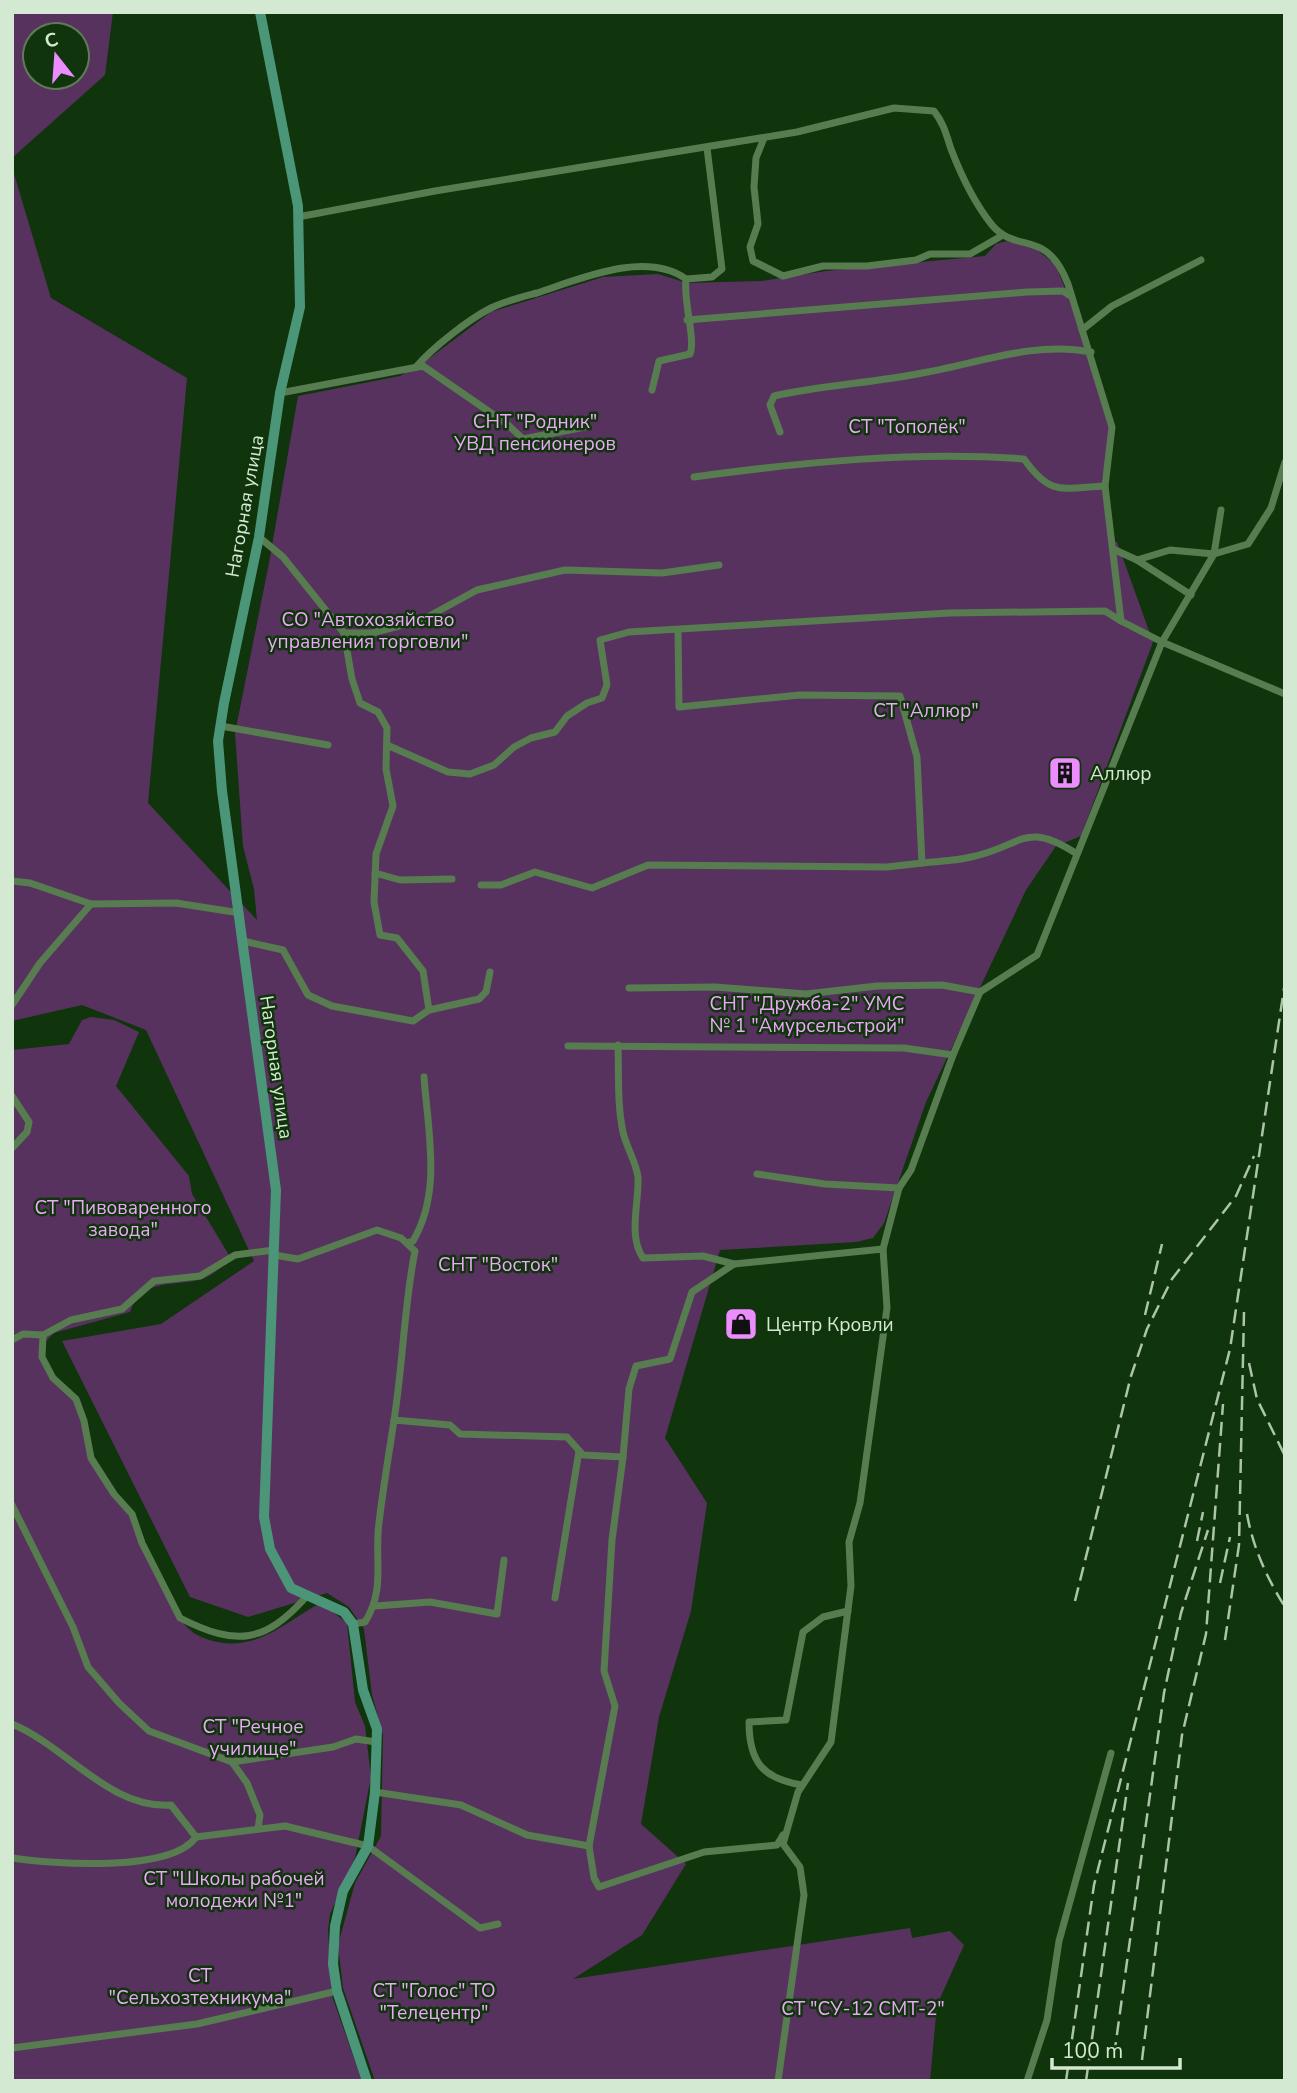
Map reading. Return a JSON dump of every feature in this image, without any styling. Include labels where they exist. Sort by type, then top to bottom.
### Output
[{"type":"street","name":"Нагорная улица","points":[[260,12],[299,217],[300,307],[280,393],[259,537],[218,741],[222,791],[276,1190],[264,1517],[270,1549],[291,1588],[344,1612],[353,1624]]},
{"type":"street","points":[[299,217],[523,176],[764,138],[894,108],[934,111],[944,124],[955,159],[979,203],[1003,235],[1045,249],[1060,262],[1069,295],[1091,352],[1112,427],[1105,486],[1121,621]]},
{"type":"street","points":[[764,138],[756,158],[754,187],[758,224],[750,247],[754,261],[783,276],[823,266],[867,266],[916,260],[930,254],[970,254],[1003,235]]},
{"type":"street","points":[[416,367],[426,356],[491,308],[605,272],[645,267],[676,272],[686,279],[712,277],[722,269],[707,148]]},
{"type":"street","points":[[1082,330],[1111,306],[1201,260]]},
{"type":"street","points":[[652,390],[659,361],[690,354],[693,347],[687,320],[686,279]]},
{"type":"street","points":[[687,320],[1027,292],[1063,291],[1069,295]]},
{"type":"street","points":[[780,432],[770,405],[774,396],[813,387],[921,374],[1029,348],[1069,348],[1091,352]]},
{"type":"street","points":[[280,393],[423,366],[507,424],[523,439],[585,427]]},
{"type":"street","points":[[694,477],[767,467],[858,460],[983,456],[1024,460],[1039,480],[1053,488],[1105,486]]},
{"type":"street","points":[[1137,560],[1170,550],[1214,554],[1248,544],[1271,508],[1285,462]]},
{"type":"street","points":[[778,2081],[804,1895],[800,1867],[783,1844],[802,1786],[831,1742],[851,1586],[849,1542],[860,1503],[887,1308],[883,1249],[899,1188],[911,1170],[953,1055],[980,992],[1037,956],[1162,642],[1214,554],[1220,510]]},
{"type":"street","points":[[259,537],[283,558],[344,633],[352,679],[360,703],[379,712],[387,728],[386,769],[393,806],[376,854],[374,902],[380,935],[397,938],[423,971],[429,1010]]},
{"type":"street","points":[[1113,549],[1137,560],[1191,595]]},
{"type":"street","points":[[344,633],[372,633],[422,620],[477,590],[565,570],[662,573],[719,565]]},
{"type":"street","points":[[387,745],[448,772],[470,774],[494,765],[514,747],[555,732],[567,716],[587,703],[602,698],[607,685],[600,640],[629,632],[950,613],[1105,611],[1162,642],[1285,694]]},
{"type":"street","points":[[678,630],[679,707],[800,695],[900,696],[917,757],[922,863]]},
{"type":"street","points":[[220,726],[328,745]]},
{"type":"street","points":[[481,885],[501,885],[535,872],[592,888],[648,865],[887,867],[972,857],[1027,836],[1055,840],[1077,854]]},
{"type":"street","points":[[375,873],[400,880],[452,878]]},
{"type":"street","points":[[12,881],[30,883],[90,904],[176,903],[240,913]]},
{"type":"street","points":[[12,1004],[40,963],[90,904]]},
{"type":"street","points":[[243,941],[284,950],[308,995],[332,1006],[412,1021],[429,1010],[479,999],[486,992],[490,972]]},
{"type":"street","points":[[629,988],[715,987],[806,994],[877,986],[942,985],[980,992]]},
{"type":"street","points":[[618,1045],[620,1118],[626,1147],[638,1175],[638,1251],[643,1258],[703,1256],[734,1264],[883,1249]]},
{"type":"street","points":[[568,1046],[904,1048],[953,1055]]},
{"type":"street","points":[[407,1243],[413,1241],[425,1221],[431,1193],[424,1077]]},
{"type":"street","points":[[12,1096],[29,1122],[27,1132],[12,1148]]},
{"type":"street","points":[[757,1174],[825,1184],[899,1188]]},
{"type":"street","points":[[12,1340],[23,1334],[43,1335],[71,1320],[122,1309],[154,1281],[200,1276],[235,1255],[274,1253],[299,1259],[377,1230],[401,1238],[415,1251],[408,1285],[408,1320],[378,1526],[380,1572],[375,1606],[365,1622],[353,1624],[363,1690],[377,1729],[375,1792],[368,1846],[343,1891],[335,1926],[334,1964],[337,1991],[367,2081]]},
{"type":"street","points":[[734,1264],[692,1292],[670,1359],[636,1366],[629,1390],[612,1540],[604,1671],[615,1706],[589,1846],[594,1878],[599,1886],[704,1852],[777,1845],[787,1829]]},
{"type":"street","points":[[43,1335],[42,1357],[53,1378],[76,1399],[85,1422],[91,1458],[114,1494],[132,1514],[142,1542],[180,1618],[237,1637],[269,1632],[307,1596]]},
{"type":"street","points":[[394,1420],[450,1425],[460,1434],[567,1437],[583,1455],[623,1457]]},
{"type":"street","points":[[555,1598],[579,1451]]},
{"type":"street","points":[[12,1505],[72,1627],[88,1667],[119,1703],[149,1731],[232,1762],[333,1747],[356,1739],[376,1742]]},
{"type":"street","points":[[375,1606],[430,1602],[496,1614],[504,1560]]},
{"type":"street","points":[[802,1786],[779,1782],[765,1772],[754,1757],[749,1723],[786,1720],[803,1632],[823,1617],[848,1611]]},
{"type":"street","points":[[12,1724],[129,1798],[152,1806],[171,1805],[195,1837]]},
{"type":"street","points":[[1027,2081],[1047,2020],[1059,1941],[1111,1753]]},
{"type":"street","points":[[232,1762],[247,1783],[260,1815],[258,1829]]},
{"type":"street","points":[[375,1792],[461,1805],[527,1835],[589,1846]]},
{"type":"street","points":[[195,1837],[285,1826],[368,1846],[480,1928],[498,1924]]},
{"type":"street","points":[[12,1858],[91,1866],[169,1854],[189,1847],[195,1837]]},
{"type":"street","points":[[12,2048],[197,2024],[337,1991]]},
{"type":"green space","points":[[12,12],[113,12],[105,75],[91,87],[91,21],[21,21],[21,91],[87,91],[12,158]]},
{"type":"green space","points":[[12,167],[51,298],[187,378],[148,803],[257,920],[254,889],[243,846],[235,733],[269,563],[298,396],[400,376],[427,360],[491,312],[603,277],[658,274],[687,283],[762,281],[826,271],[985,256],[996,244],[1007,241],[1037,250],[1055,264],[1074,310],[1108,418],[1111,436],[1102,479],[1109,542],[1117,542],[1153,642],[1081,836],[1056,846],[1026,890],[926,1102],[884,1223],[873,1238],[856,1242],[720,1250],[665,1438],[707,1503],[691,1611],[659,1717],[641,1824],[686,1864],[642,1935],[573,1979],[910,1928],[912,1938],[950,1931],[964,1945],[937,2005],[930,2081],[375,2081],[343,1988],[338,1945],[355,1883],[381,1836],[383,1735],[372,1695],[364,1629],[349,1607],[327,1593],[248,1617],[190,1597],[62,1341],[161,1324],[254,1261],[146,1030],[82,1005],[12,1021]]},
{"type":"green space","points":[[91,1017],[114,1020],[139,1032],[116,1086],[189,1176],[192,1194],[232,1260],[203,1279],[150,1289],[135,1301],[130,1312],[54,1333],[40,1347],[39,1356],[80,1412],[88,1454],[128,1512],[167,1598],[187,1628],[199,1636],[217,1642],[248,1642],[276,1630],[317,1605],[333,1612],[347,1623],[355,1702],[365,1726],[371,1777],[355,1858],[330,1914],[328,1930],[332,1996],[362,2081],[12,2081],[12,1050],[69,1044],[82,1020]]},
{"type":"railway","points":[[1066,2081],[1094,1885],[1230,1349],[1285,982]]},
{"type":"railway","points":[[1075,1601],[1131,1376],[1147,1329],[1172,1279],[1236,1196],[1254,1156]]},
{"type":"railway","points":[[1145,1315],[1162,1244]]},
{"type":"railway","points":[[1225,1640],[1239,1545],[1244,1312]]},
{"type":"railway","points":[[1249,1363],[1257,1399],[1285,1456]]},
{"type":"railway","points":[[1142,2060],[1182,1735],[1206,1634],[1223,1404]]},
{"type":"railway","points":[[1197,1541],[1203,1512]]},
{"type":"railway","points":[[1247,1514],[1262,1562],[1285,1607]]},
{"type":"railway","points":[[1114,2056],[1164,1693],[1181,1613],[1208,1530]]},
{"type":"railway","points":[[1220,1583],[1230,1537]]},
{"type":"railway","points":[[1086,2081],[1128,1783]]},
{"type":"place","name":"Аллюр","points":[[1065,773]]},
{"type":"place","name":"Центр Кровли","points":[[741,1324]]},
{"type":"park label","name":"СТ \"Тополёк\"","points":[[907,426]]},
{"type":"park label","name":"СНТ \"Родник\" УВД пенсионеров","points":[[535,432]]},
{"type":"park label","name":"СО \"Автохозяйство управления торговли\"","points":[[368,630]]},
{"type":"park label","name":"СТ \"Аллюр\"","points":[[926,710]]},
{"type":"park label","name":"СНТ \"Дружба-2\" УМС № 1 \"Амурсельстрой\"","points":[[807,1014]]},
{"type":"park label","name":"СТ \"Пивоваренного завода\"","points":[[123,1218]]},
{"type":"park label","name":"СНТ \"Восток\"","points":[[498,1264]]},
{"type":"park label","name":"СТ \"Речное училище\"","points":[[253,1737]]},
{"type":"park label","name":"СТ \"Школы рабочей молодежи №1\"","points":[[234,1889]]},
{"type":"park label","name":"СТ \"Сельхозтехникума\"","points":[[200,1986]]},
{"type":"park label","name":"СТ \"Голос\" ТО \"Телецентр\"","points":[[434,2001]]},
{"type":"park label","name":"СТ \"СУ-12 СМТ-2\"","points":[[863,2008]]}]
